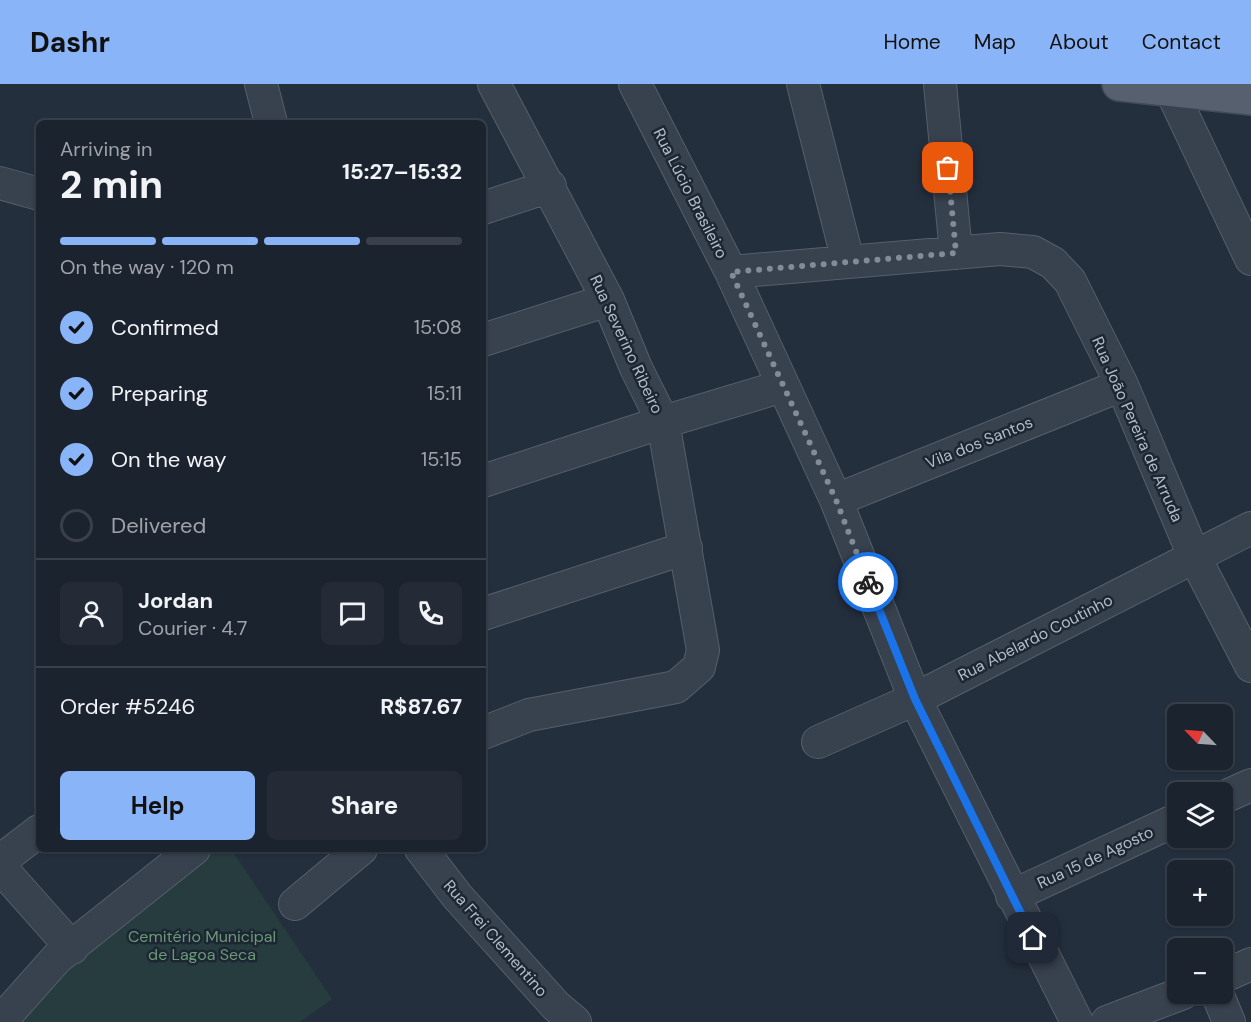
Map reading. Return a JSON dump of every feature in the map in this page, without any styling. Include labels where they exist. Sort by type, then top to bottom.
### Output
[{"type":"main road","points":[[1119,84],[1251,98]]},
{"type":"street","points":[[261,84],[270,120]]},
{"type":"street","name":"Rua Severino Ribeiro","points":[[494,84],[550,186],[608,300],[636,368],[663,422],[672,485],[686,548],[703,651],[699,667],[676,687],[529,715]]},
{"type":"street","name":"Rua Lúcio Brasileiro","points":[[635,84],[731,272],[836,500],[915,699],[1077,1022]]},
{"type":"street","points":[[803,84],[848,261]]},
{"type":"street","points":[[940,84],[956,253]]},
{"type":"street","points":[[1170,88],[1251,259]]},
{"type":"street","points":[[0,183],[36,193]]},
{"type":"street","points":[[486,207],[550,186]]},
{"type":"street","name":"Rua João Pereira de Arruda","points":[[731,272],[1000,249],[1033,252],[1053,263],[1070,282],[1122,385],[1194,556],[1251,666]]},
{"type":"street","points":[[486,339],[608,300]]},
{"type":"street","name":"Vila dos Santos","points":[[836,500],[1122,385]]},
{"type":"street","points":[[486,480],[663,422],[783,386]]},
{"type":"street","name":"Rua Abelardo Coutinho","points":[[818,742],[915,699],[1251,528]]},
{"type":"street","points":[[486,613],[686,548]]},
{"type":"street","points":[[486,732],[529,715]]},
{"type":"street","points":[[486,749],[529,715]]},
{"type":"street","points":[[1233,793],[1251,785]]},
{"type":"street","name":"Rua 15 de Agosto","points":[[1012,896],[1167,824]]},
{"type":"street","points":[[0,861],[36,833]]},
{"type":"street","points":[[0,1022],[57,958],[190,852]]},
{"type":"street","points":[[295,904],[357,852]]},
{"type":"street","name":"Rua Frei Clementino","points":[[423,852],[457,896],[556,1006],[575,1022]]},
{"type":"street","points":[[0,867],[72,948]]},
{"type":"street","points":[[1233,972],[1251,964]]},
{"type":"street","points":[[1107,1022],[1167,999]]},
{"type":"street","points":[[1222,1004],[1229,1022]]},
{"type":"green space","name":"Cemitério Municipal de Lagoa Seca","points":[[200,852],[233,852],[332,999],[300,1022],[0,1022]]},
{"type":"way so far","points":[[868,582],[836,500],[731,272],[956,253],[948,168]]},
{"type":"route","points":[[868,582],[915,699],[1033,938]]}]
